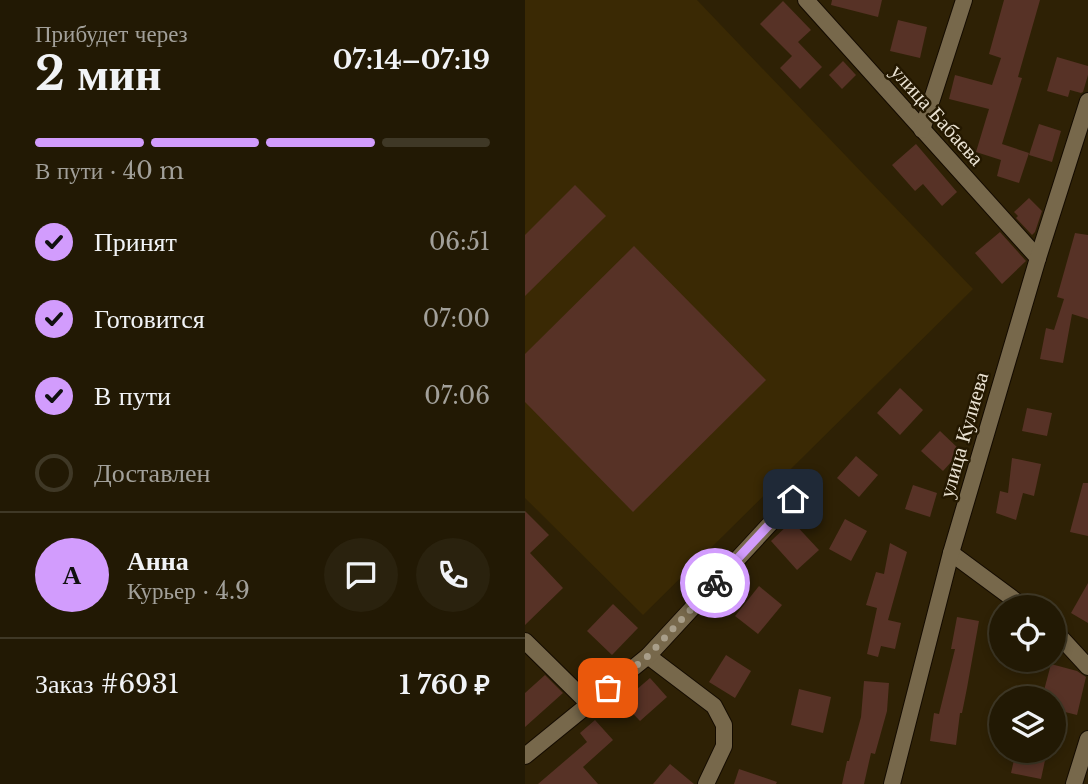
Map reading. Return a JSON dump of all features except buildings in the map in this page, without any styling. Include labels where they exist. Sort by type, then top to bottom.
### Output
[{"type":"street","name":"улица Бабаева","points":[[806,0],[1038,258]]},
{"type":"street","points":[[922,130],[964,0]]},
{"type":"street","name":"улица Кулиева","points":[[892,784],[951,553],[1038,258],[1088,101]]},
{"type":"street","points":[[525,756],[648,656],[793,499]]},
{"type":"street","points":[[951,553],[1008,595]]},
{"type":"street","points":[[525,642],[589,704]]},
{"type":"street","points":[[1066,643],[1088,667]]},
{"type":"street","points":[[648,656],[714,706],[725,725],[724,747],[706,784]]},
{"type":"street","points":[[1074,784],[1088,739]]},
{"type":"shaded area","points":[[525,0],[697,0],[973,289],[643,615],[525,498]]},
{"type":"way so far","points":[[608,688],[648,656],[715,583]]},
{"type":"route","points":[[715,583],[793,499]]}]
